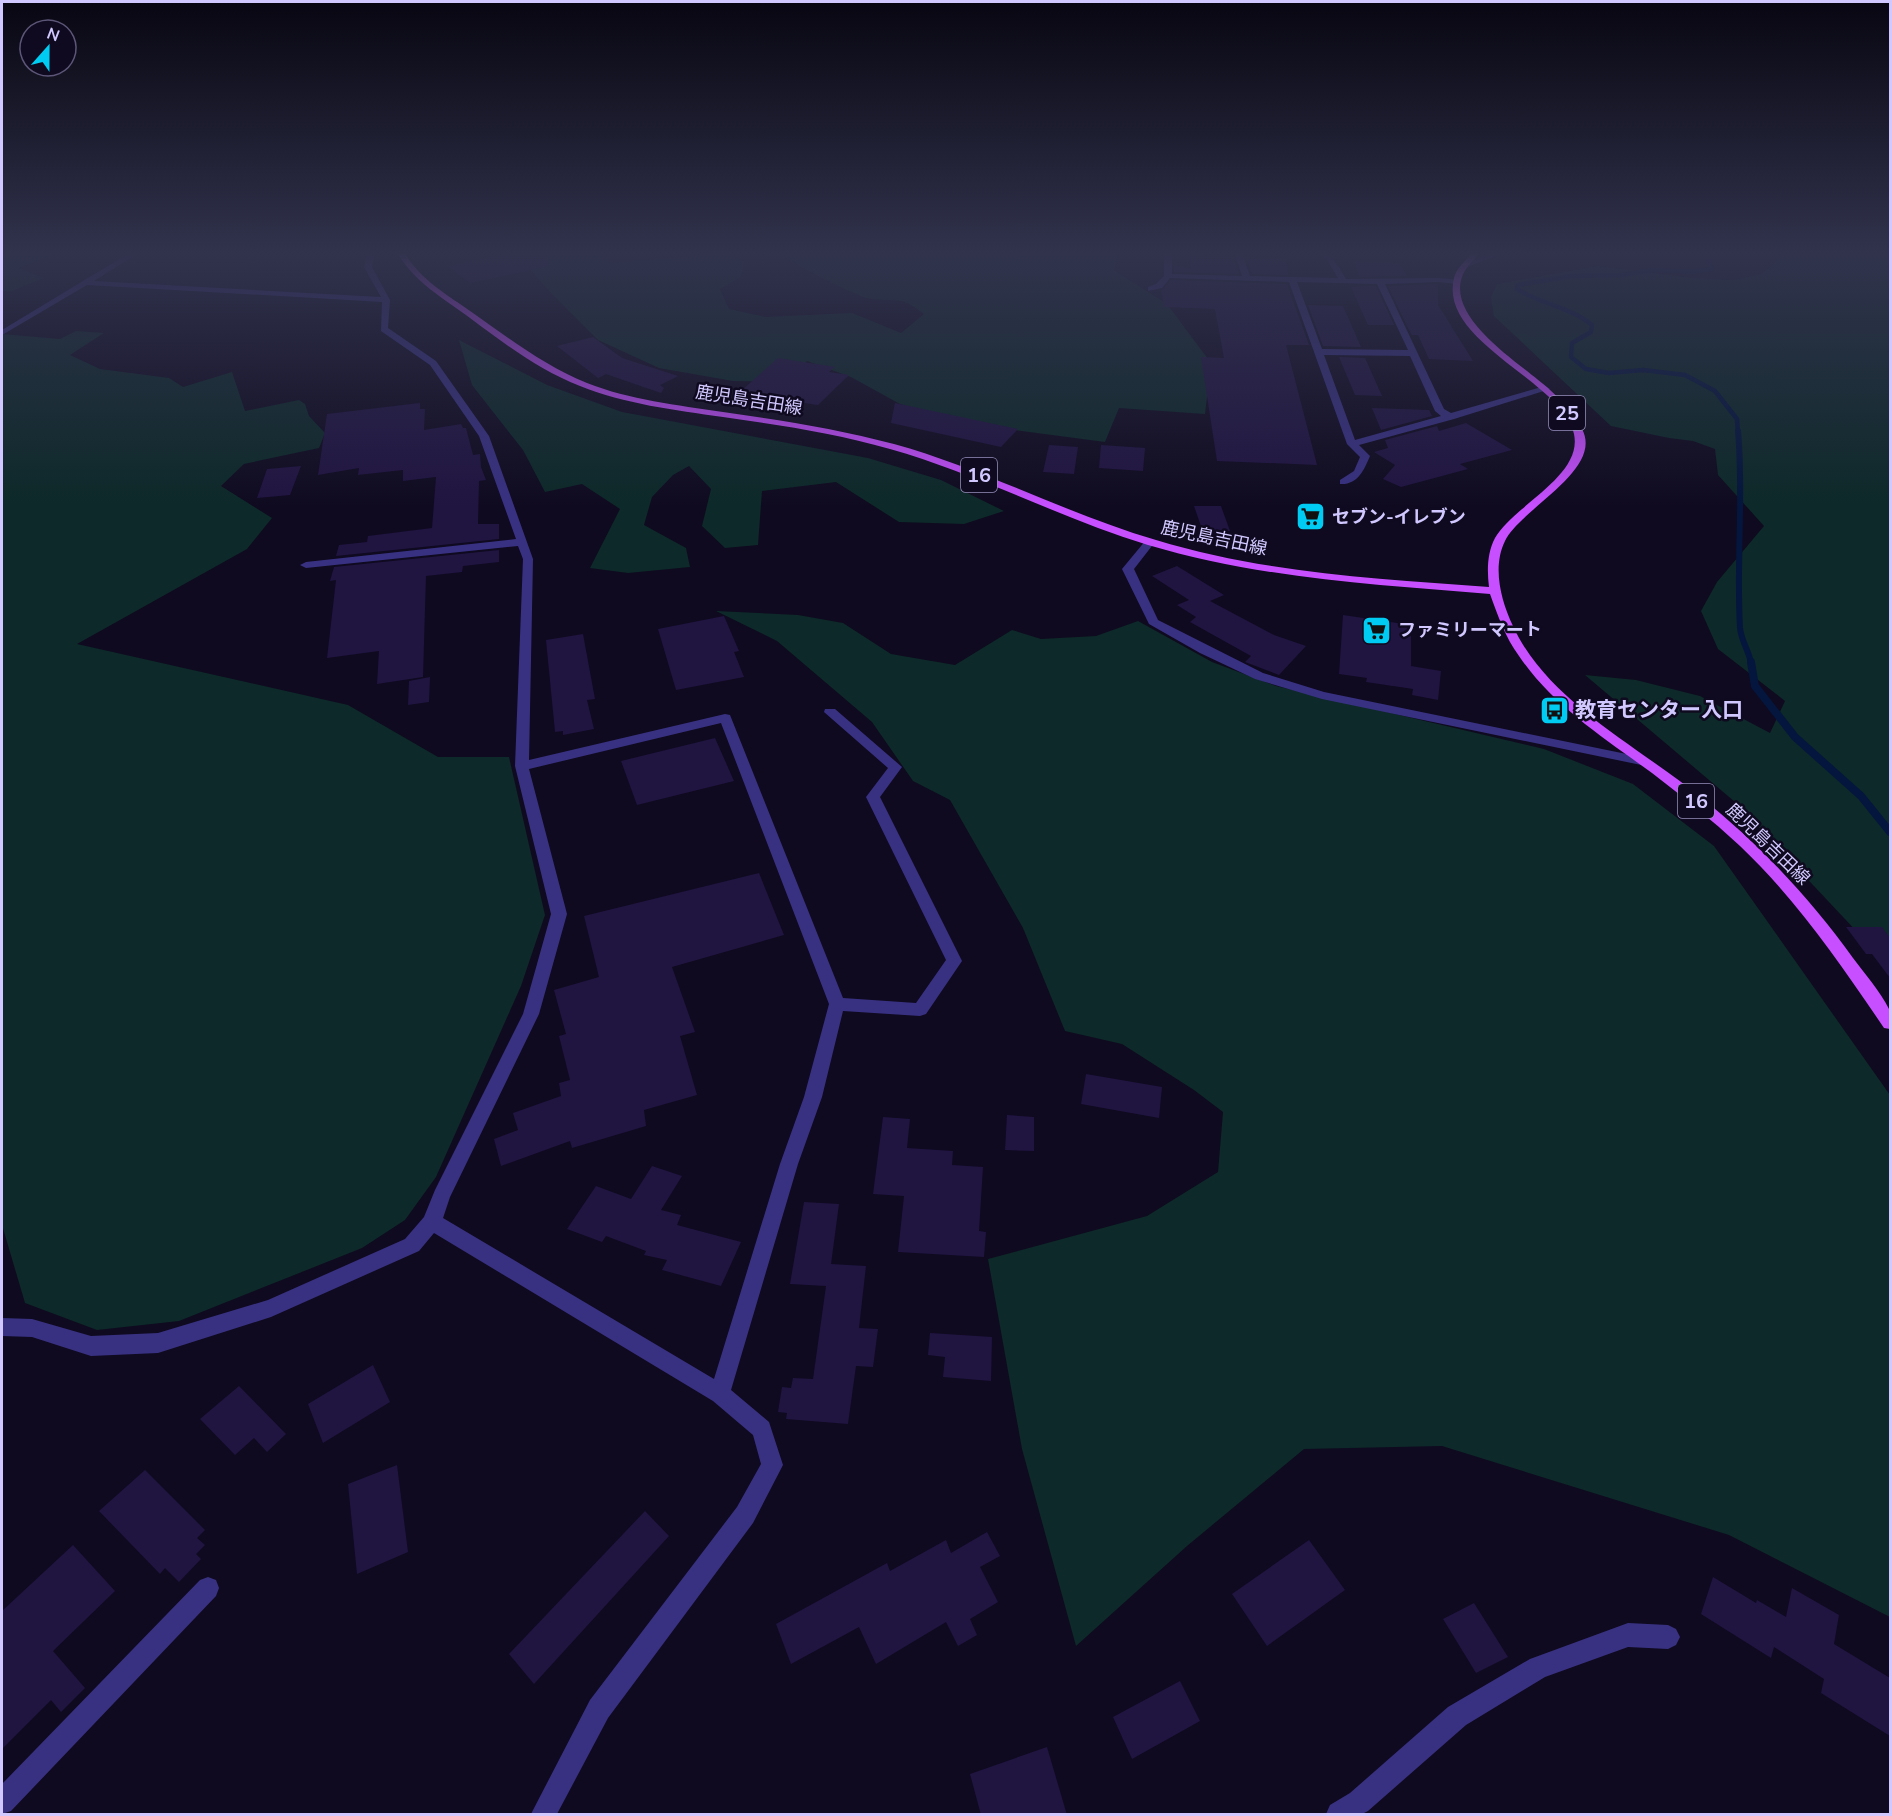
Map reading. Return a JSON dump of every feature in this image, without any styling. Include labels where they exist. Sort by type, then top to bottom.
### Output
[{"type":"main road","name":"鹿児島吉田線","points":[[501,337],[540,364],[569,379],[628,398],[810,428],[892,447],[975,474],[1042,502],[1150,542],[1191,554],[1265,568],[1495,591],[1501,612],[1516,644],[1538,673],[1572,706],[1686,792],[1776,873],[1804,904],[1890,1023]]},
{"type":"main road","name":"25","points":[[1481,337],[1545,388],[1571,417],[1579,432],[1579,451],[1573,466],[1556,484],[1507,526],[1499,541],[1493,565],[1495,591]]},
{"type":"street","points":[[2,1328],[32,1328],[90,1347],[158,1343],[272,1308],[412,1245],[432,1222],[441,1196],[531,1014],[559,914],[522,766],[528,559],[484,436],[433,363],[423,354],[392,337]]},
{"type":"street","points":[[1312,337],[1352,444],[1365,456],[1358,473],[1344,482]]},
{"type":"street","points":[[1405,337],[1440,411],[1451,417]]},
{"type":"street","points":[[1317,352],[1413,353]]},
{"type":"street","points":[[1352,444],[1545,388]]},
{"type":"street","points":[[306,565],[521,542]]},
{"type":"street","points":[[1150,542],[1128,569],[1154,622],[1204,650],[1259,676],[1322,694],[1646,762]]},
{"type":"street","points":[[830,712],[895,767],[873,797],[954,961],[920,1010],[837,1004]]},
{"type":"street","points":[[522,766],[725,718],[837,1004],[813,1097],[789,1164],[720,1394]]},
{"type":"street","points":[[432,1222],[720,1394],[762,1429],[772,1465],[745,1515],[599,1709],[544,1815]]},
{"type":"street","points":[[2,1802],[208,1588]]},
{"type":"street","points":[[1339,1815],[1359,1802],[1457,1716],[1538,1666],[1628,1635],[1668,1637]]},
{"type":"green space","points":[[2,337],[60,339],[65,337],[98,337],[70,355],[100,369],[169,378],[183,387],[232,372],[245,411],[299,400],[305,404],[309,416],[325,433],[319,448],[244,464],[221,486],[272,518],[247,549],[77,644],[348,705],[438,757],[509,757],[545,915],[521,986],[436,1177],[405,1220],[362,1248],[179,1321],[97,1330],[25,1303],[2,1225]]},
{"type":"green space","points":[[595,337],[1191,337],[1211,363],[1205,414],[1119,408],[1105,442],[961,423],[900,404],[851,377],[807,361],[783,382],[733,381],[659,368]]},
{"type":"green space","points":[[1516,337],[1890,337],[1890,967],[1735,802],[1585,675],[1636,680],[1700,696],[1770,733],[1785,701],[1718,649],[1701,611],[1717,582],[1764,526],[1718,475],[1715,449],[1693,441],[1611,426]]},
{"type":"green space","points":[[459,340],[547,385],[622,412],[868,458],[941,480],[1004,511],[964,524],[899,522],[836,482],[762,491],[758,545],[725,548],[702,526],[711,489],[689,466],[673,475],[652,497],[644,525],[686,548],[690,567],[628,573],[590,568],[620,509],[582,484],[545,492],[523,450],[472,385]]},
{"type":"green space","points":[[716,611],[798,615],[843,623],[891,654],[955,665],[1012,630],[1041,639],[1096,636],[1138,621],[1212,662],[1276,686],[1544,749],[1633,784],[1714,846],[1890,1095],[1890,1617],[1729,1535],[1442,1446],[1304,1449],[1187,1546],[1076,1646],[1022,1449],[988,1259],[1147,1216],[1218,1172],[1223,1112],[1194,1090],[1122,1044],[1065,1031],[1023,928],[950,800],[913,781],[872,722],[777,641]]},
{"type":"building","points":[[593,337],[622,358],[678,376],[660,385],[664,388],[661,393],[606,374],[598,378],[557,346]]},
{"type":"building","points":[[1220,337],[1306,337],[1309,345],[1286,345],[1317,465],[1217,461],[1201,357],[1224,358]]},
{"type":"building","points":[[1320,337],[1356,337],[1361,347],[1323,346]]},
{"type":"building","points":[[1419,337],[1458,337],[1473,361],[1429,359]]},
{"type":"building","points":[[1339,357],[1365,358],[1382,396],[1355,395]]},
{"type":"building","points":[[778,358],[835,367],[829,372],[849,375],[818,405],[758,396],[762,393],[741,391]]},
{"type":"building","points":[[420,403],[420,409],[425,409],[424,430],[461,424],[463,428],[466,428],[473,455],[480,454],[481,467],[486,480],[479,481],[478,524],[499,524],[499,539],[336,556],[339,545],[367,542],[368,536],[432,528],[436,477],[403,481],[403,470],[358,475],[359,468],[318,475],[327,414]]},
{"type":"building","points":[[895,403],[1018,429],[1001,447],[891,423]]},
{"type":"building","points":[[1372,408],[1429,410],[1432,416],[1381,430]]},
{"type":"building","points":[[1466,423],[1512,450],[1460,464],[1468,469],[1401,487],[1383,479],[1395,465],[1374,452],[1388,448],[1385,440],[1437,426],[1439,431]]},
{"type":"building","points":[[1049,445],[1078,447],[1074,474],[1043,472]]},
{"type":"building","points":[[1101,445],[1145,448],[1143,471],[1099,468]]},
{"type":"building","points":[[301,466],[290,495],[257,498],[267,469]]},
{"type":"building","points":[[1194,506],[1221,506],[1230,531],[1203,532]]},
{"type":"building","points":[[499,550],[499,562],[463,566],[462,572],[426,576],[423,677],[377,684],[379,651],[327,658],[336,580],[330,581],[334,567]]},
{"type":"building","points":[[1177,566],[1224,595],[1210,601],[1274,635],[1306,646],[1279,675],[1245,662],[1251,656],[1190,622],[1196,617],[1177,605],[1189,600],[1152,576]]},
{"type":"building","points":[[1343,615],[1411,625],[1411,666],[1441,671],[1438,700],[1412,695],[1413,689],[1366,682],[1367,678],[1339,674]]},
{"type":"building","points":[[724,616],[739,651],[734,652],[744,677],[676,690],[658,629]]},
{"type":"building","points":[[583,634],[595,699],[587,700],[594,729],[563,735],[563,731],[555,732],[546,640]]},
{"type":"building","points":[[430,677],[429,702],[408,705],[409,681]]},
{"type":"building","points":[[715,738],[734,781],[637,805],[621,761]]},
{"type":"building","points":[[759,873],[784,935],[672,967],[695,1032],[680,1036],[697,1095],[644,1110],[646,1126],[572,1148],[570,1141],[501,1166],[494,1139],[518,1130],[513,1113],[561,1096],[559,1083],[570,1080],[559,1036],[566,1034],[554,990],[599,977],[584,916]]},
{"type":"building","points":[[1846,927],[1882,927],[1890,938],[1890,978],[1872,954],[1866,954]]},
{"type":"building","points":[[1086,1074],[1162,1087],[1159,1118],[1081,1104]]},
{"type":"building","points":[[1007,1115],[1034,1117],[1034,1151],[1005,1150]]},
{"type":"building","points":[[883,1117],[910,1119],[907,1148],[953,1151],[952,1165],[983,1167],[979,1231],[986,1232],[984,1257],[898,1252],[904,1196],[873,1194]]},
{"type":"building","points":[[652,1166],[682,1176],[661,1210],[681,1215],[677,1225],[741,1242],[721,1286],[662,1270],[667,1260],[644,1255],[646,1251],[606,1236],[602,1242],[567,1229],[596,1186],[631,1199]]},
{"type":"building","points":[[804,1202],[839,1204],[831,1264],[866,1266],[859,1328],[878,1329],[873,1367],[856,1366],[848,1424],[786,1419],[787,1413],[778,1412],[782,1387],[791,1388],[793,1378],[813,1379],[826,1286],[790,1284]]},
{"type":"building","points":[[930,1333],[992,1337],[991,1381],[943,1377],[945,1357],[928,1355]]},
{"type":"building","points":[[373,1365],[390,1402],[323,1443],[308,1404]]},
{"type":"building","points":[[239,1386],[286,1434],[267,1452],[254,1438],[235,1455],[200,1419]]},
{"type":"building","points":[[397,1465],[408,1552],[357,1574],[348,1484]]},
{"type":"building","points":[[145,1470],[205,1530],[197,1538],[205,1545],[196,1554],[201,1559],[179,1582],[165,1568],[160,1574],[99,1511]]},
{"type":"building","points":[[645,1511],[669,1536],[534,1684],[509,1654]]},
{"type":"building","points":[[987,1532],[1000,1556],[980,1567],[998,1602],[970,1619],[977,1635],[958,1646],[946,1622],[876,1664],[859,1627],[791,1664],[776,1624],[887,1563],[890,1571],[946,1540],[951,1553]]},
{"type":"building","points":[[1309,1540],[1345,1590],[1267,1646],[1232,1594]]},
{"type":"building","points":[[73,1545],[115,1591],[53,1651],[85,1688],[61,1712],[51,1700],[2,1749],[2,1611]]},
{"type":"building","points":[[1713,1577],[1756,1603],[1757,1600],[1786,1617],[1792,1588],[1839,1615],[1834,1644],[1890,1678],[1890,1736],[1821,1693],[1824,1679],[1774,1647],[1771,1658],[1701,1614]]},
{"type":"building","points":[[1474,1603],[1508,1657],[1476,1673],[1443,1619]]},
{"type":"building","points":[[1180,1681],[1200,1721],[1132,1759],[1113,1717]]},
{"type":"building","points":[[1047,1747],[1067,1815],[981,1815],[970,1774]]},
{"type":"waterway","points":[[1583,337],[1572,343],[1571,357],[1586,369],[1609,373],[1643,370],[1685,375],[1715,391],[1737,419],[1738,433]]},
{"type":"waterway","points":[[1738,431],[1740,628],[1751,663]]},
{"type":"waterway","points":[[1751,662],[1755,686],[1795,737],[1861,796],[1890,832]]},
{"type":"place","name":"セブン-イレブン","points":[[1311,517]]},
{"type":"place","name":"ファミリーマート","points":[[1377,630]]},
{"type":"place","name":"教育センター入口","points":[[1554,710]]}]
